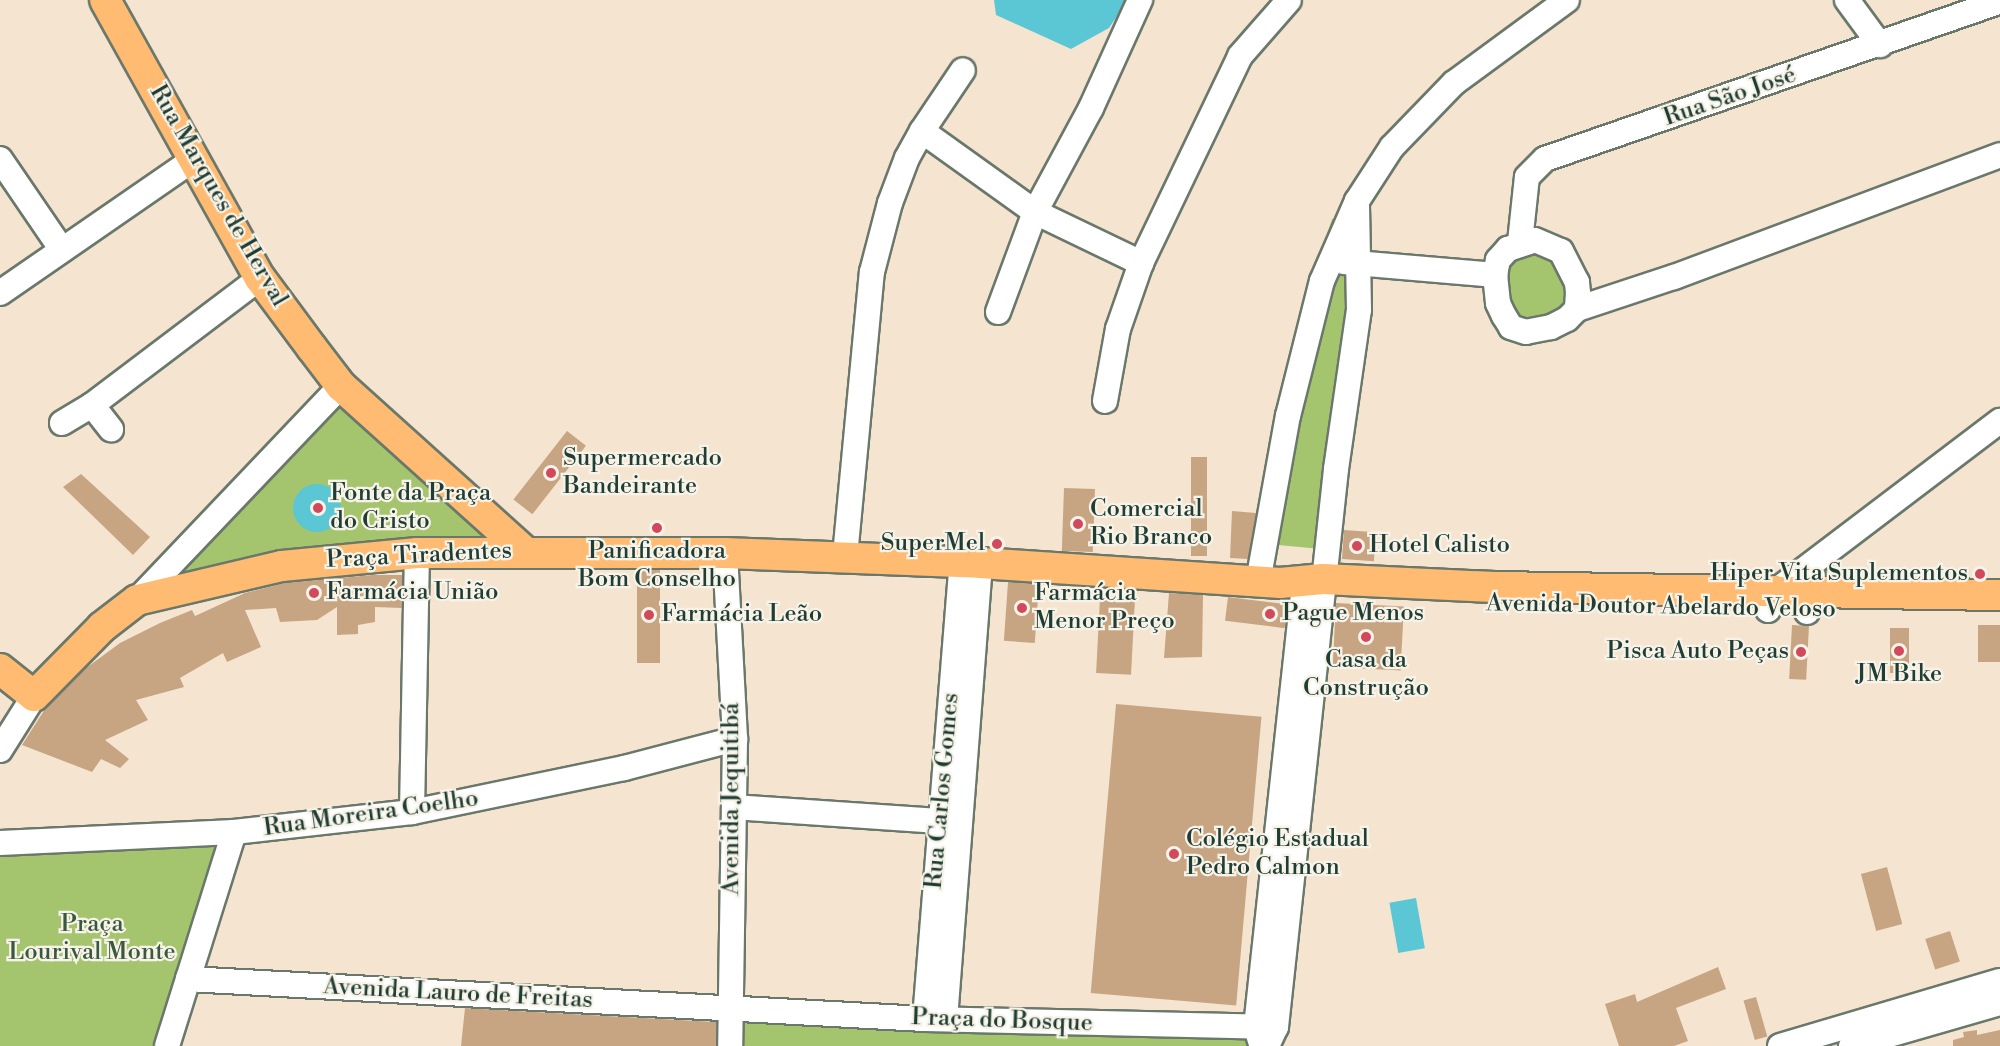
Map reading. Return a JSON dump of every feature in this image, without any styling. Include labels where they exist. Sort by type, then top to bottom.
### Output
[{"type":"main road","name":"Rua Marques de Herval","points":[[105,0],[260,278],[341,386]]},
{"type":"main road","name":"Praça Tiradentes","points":[[341,386],[524,551]]},
{"type":"main road","name":"Avenida Doutor Abelardo Veloso","points":[[524,551],[845,556],[1298,586],[1495,595],[1770,602],[2000,595]]},
{"type":"main road","name":"Praça Tiradentes","points":[[136,600],[282,566],[417,553],[524,551]]},
{"type":"main road","points":[[0,669],[34,696],[102,627],[136,600]]},
{"type":"main road","name":"Avenida Doutor Abelardo Veloso","points":[[1809,602],[2000,612]]},
{"type":"street","points":[[998,312],[1035,212],[1091,108],[1140,0]]},
{"type":"street","points":[[1105,401],[1118,329],[1141,263],[1240,56],[1289,0]]},
{"type":"street","points":[[1265,1037],[1298,586],[1288,417],[1330,260],[1357,201],[1392,147],[1454,83],[1567,0]]},
{"type":"street","points":[[1847,0],[1880,45]]},
{"type":"street","name":"Rua São José","points":[[1520,243],[1527,177],[1545,159],[1880,45],[1966,6],[2000,1]]},
{"type":"street","points":[[845,556],[872,272],[890,202],[922,131],[963,70]]},
{"type":"street","points":[[922,131],[1035,212],[1141,263]]},
{"type":"street","points":[[1577,309],[1577,282],[1561,251],[1534,240],[1520,243],[1498,260],[1495,275],[1498,303],[1511,327],[1526,332],[1551,327],[1577,309],[2000,155]]},
{"type":"street","points":[[0,159],[62,250]]},
{"type":"street","points":[[0,292],[194,159]]},
{"type":"street","points":[[1298,586],[1359,310],[1360,265],[1357,201]]},
{"type":"street","points":[[1330,260],[1360,265],[1495,275]]},
{"type":"street","points":[[62,423],[92,405],[260,278]]},
{"type":"street","points":[[136,600],[341,386]]},
{"type":"street","points":[[92,405],[111,429]]},
{"type":"street","points":[[1770,602],[1815,564],[2000,421]]},
{"type":"street","points":[[412,812],[417,553]]},
{"type":"street","name":"Avenida Jequitibá","points":[[725,553],[735,739],[730,1046]]},
{"type":"street","name":"Rua Carlos Gomes","points":[[935,1019],[971,563]]},
{"type":"street","points":[[1809,602],[1815,564]]},
{"type":"street","points":[[0,750],[34,696]]},
{"type":"street","name":"Rua Moreira Coelho","points":[[0,843],[234,832],[412,812],[624,768],[735,739]]},
{"type":"street","points":[[734,807],[950,821]]},
{"type":"street","points":[[167,1046],[234,832]]},
{"type":"street","name":"Avenida Lauro de Freitas","points":[[188,979],[729,1010]]},
{"type":"street","points":[[1851,1046],[2000,981]]},
{"type":"street","points":[[1780,1046],[1911,1018],[2000,1003]]},
{"type":"street","name":"Praça do Bosque","points":[[729,1010],[1265,1037]]},
{"type":"green space","points":[[1357,211],[1361,278],[1321,549],[1267,544],[1324,244],[1332,219]]},
{"type":"green space","points":[[1561,251],[1572,309],[1513,328],[1503,255]]},
{"type":"green space","points":[[341,386],[523,551],[156,593]]},
{"type":"green space","name":"Praça Lourival Monte","points":[[232,835],[156,1046],[0,1046],[0,847]]},
{"type":"green space","points":[[729,1010],[1256,1027],[1260,1046],[729,1046]]},
{"type":"water","points":[[994,0],[1128,0],[1109,28],[1071,49],[996,15]]},
{"type":"water","name":"Fonte da Praça do Cristo","points":[[317,484],[334,491],[341,508],[334,525],[317,532],[300,525],[293,508],[300,491]]},
{"type":"water","points":[[1416,898],[1425,948],[1398,953],[1389,903]]},
{"type":"building","name":"Supermercado Bandeirante","points":[[567,431],[586,446],[532,514],[513,500]]},
{"type":"building","points":[[1191,457],[1207,457],[1207,556],[1191,556]]},
{"type":"building","points":[[81,474],[150,537],[133,555],[63,487]]},
{"type":"building","name":"Comercial Rio Branco","points":[[1064,488],[1095,489],[1093,552],[1062,551]]},
{"type":"building","points":[[1232,511],[1256,513],[1248,559],[1230,558]]},
{"type":"building","name":"Hotel Calisto","points":[[1344,530],[1376,532],[1374,561],[1342,559]]},
{"type":"building","name":"Farmácia Leão","points":[[637,570],[660,570],[660,663],[637,663]]},
{"type":"building","points":[[373,575],[402,575],[402,608],[375,607],[375,622],[358,625],[358,634],[337,635],[337,607],[317,620],[280,622],[276,608],[245,610],[261,647],[227,662],[223,653],[180,678],[184,687],[136,700],[148,720],[105,740],[129,759],[120,768],[101,759],[92,772],[22,745],[45,709],[82,671],[120,643],[160,623],[192,610],[195,616],[245,593],[285,583]]},
{"type":"building","name":"Farmácia Menor Preço","points":[[1008,582],[1039,584],[1035,643],[1004,641]]},
{"type":"building","points":[[1169,593],[1203,595],[1202,657],[1164,658]]},
{"type":"building","points":[[1228,597],[1288,604],[1285,628],[1225,621]]},
{"type":"building","points":[[1100,598],[1135,600],[1131,675],[1096,673]]},
{"type":"building","name":"Casa da Construção","points":[[1336,603],[1404,607],[1401,670],[1333,667]]},
{"type":"building","name":"Pisca Auto Peças","points":[[1792,625],[1809,626],[1806,680],[1789,679]]},
{"type":"building","points":[[1978,625],[2000,625],[2000,662],[1978,662]]},
{"type":"building","name":"JM Bike","points":[[1890,628],[1909,628],[1909,673],[1890,673]]},
{"type":"building","name":"Colégio Estadual Pedro Calmon","points":[[1116,704],[1261,717],[1236,1006],[1091,993]]},
{"type":"building","points":[[1887,867],[1902,924],[1876,931],[1861,874]]},
{"type":"building","points":[[1950,931],[1960,961],[1935,969],[1925,939]]},
{"type":"building","points":[[1718,967],[1726,989],[1676,1008],[1688,1041],[1674,1046],[1619,1046],[1605,1004],[1635,994],[1637,1002]]},
{"type":"building","points":[[1756,997],[1767,1036],[1755,1040],[1744,1001]]},
{"type":"building","points":[[465,1008],[716,1022],[716,1046],[461,1046]]},
{"type":"building","points":[[1977,1030],[1977,1035],[2000,1030],[2000,1046],[1953,1046],[1953,1040],[1964,1037],[1963,1032]]},
{"type":"place","name":"Supermercado Bandeirante","points":[[551,473]]},
{"type":"place","name":"Fonte da Praça do Cristo","points":[[318,508]]},
{"type":"place","name":"Comercial Rio Branco","points":[[1078,524]]},
{"type":"place","name":"Panificadora Bom Conselho","points":[[657,528]]},
{"type":"place","name":"SuperMel","points":[[997,544]]},
{"type":"place","name":"Hotel Calisto","points":[[1357,546]]},
{"type":"place","name":"Hiper Vita Suplementos","points":[[1980,574]]},
{"type":"place","name":"Farmácia União","points":[[314,593]]},
{"type":"place","name":"Farmácia Menor Preço","points":[[1022,608]]},
{"type":"place","name":"Pague Menos","points":[[1270,614]]},
{"type":"place","name":"Farmácia Leão","points":[[649,615]]},
{"type":"place","name":"Casa da Construção","points":[[1366,637]]},
{"type":"place","name":"JM Bike","points":[[1899,651]]},
{"type":"place","name":"Pisca Auto Peças","points":[[1801,652]]},
{"type":"place","name":"Colégio Estadual Pedro Calmon","points":[[1174,854]]}]
